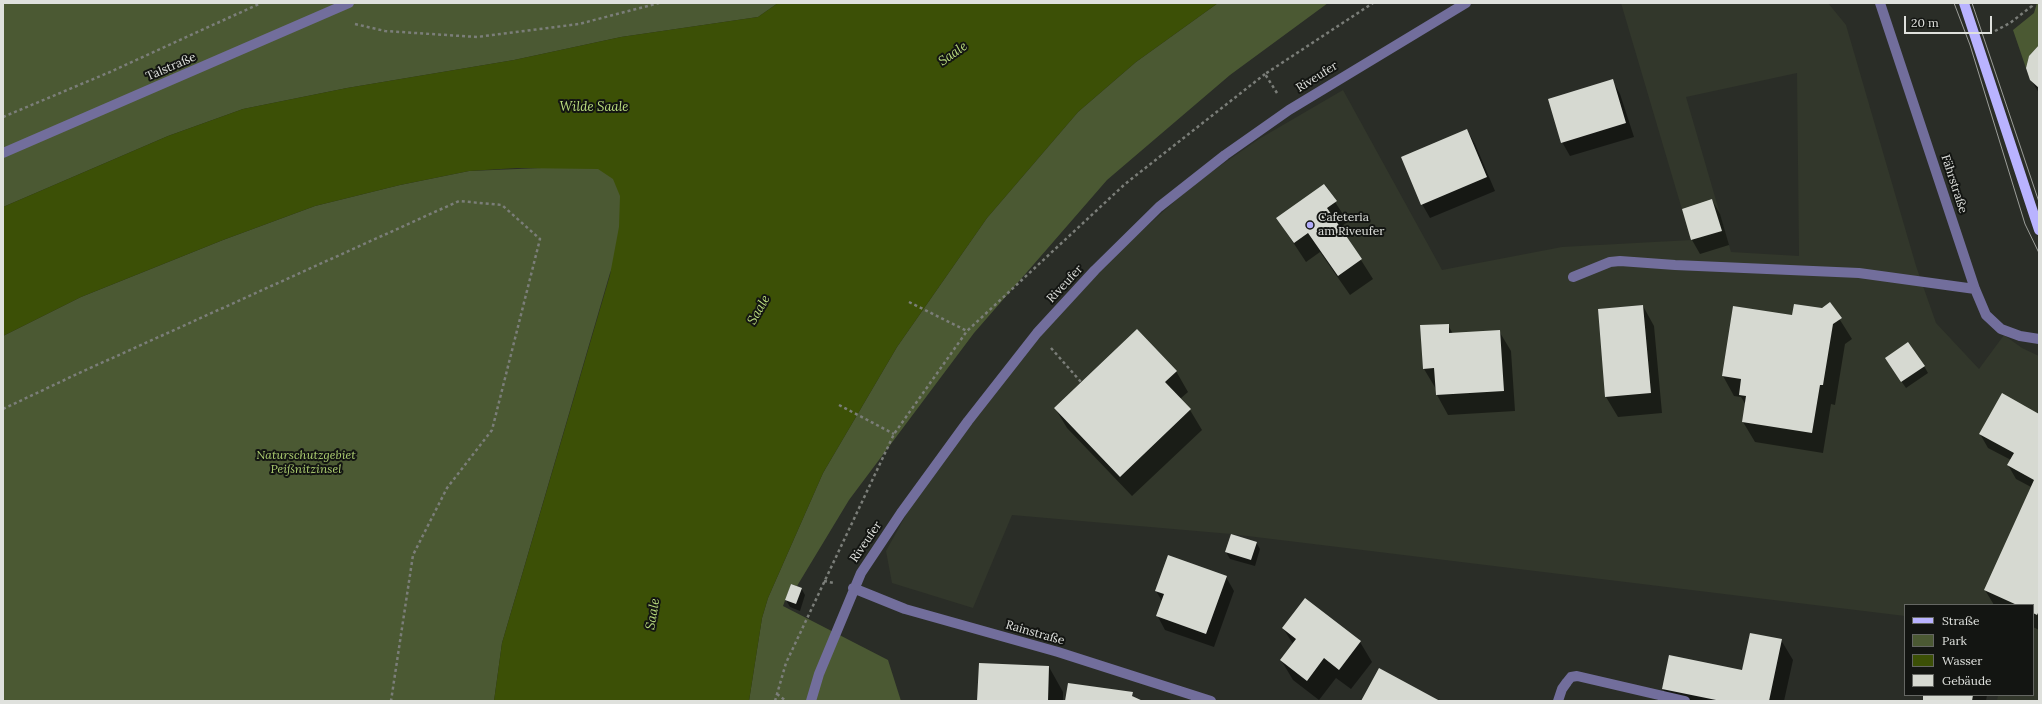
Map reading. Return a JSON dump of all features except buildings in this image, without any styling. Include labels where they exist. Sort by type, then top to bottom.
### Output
[{"type":"main road","points":[[1964,3],[2039,230]]},
{"type":"street","name":"Talstraße","points":[[3,153],[349,3]]},
{"type":"street","name":"Riveufer","points":[[811,701],[819,674],[853,588],[861,573],[901,513],[968,421],[1037,333],[1095,270],[1159,207],[1225,155],[1289,110],[1466,3]]},
{"type":"street","name":"Fährstraße","points":[[1880,3],[1975,289],[1986,315],[2001,329],[2020,336],[2039,339]]},
{"type":"street","points":[[1573,277],[1610,262],[1620,260],[1675,265],[1859,273],[1975,289]]},
{"type":"street","name":"Rainstraße","points":[[853,588],[905,609],[1058,652],[1211,701]]},
{"type":"street","points":[[1558,701],[1562,689],[1567,682],[1572,677],[1577,676],[1685,701]]},
{"type":"path","points":[[3,117],[110,72],[261,3]]},
{"type":"path","points":[[324,15],[384,32],[477,37],[580,24],[660,3]]},
{"type":"path","points":[[775,701],[786,663],[894,434],[967,331],[1125,184],[1265,74],[1373,3]]},
{"type":"path","points":[[1977,42],[2010,23],[2032,6],[2032,3]]},
{"type":"path","points":[[1265,74],[1289,110]]},
{"type":"path","points":[[3,409],[84,370],[459,201],[502,205],[540,239],[492,430],[447,488],[413,555],[391,701]]},
{"type":"path","points":[[909,302],[967,331]]},
{"type":"path","points":[[1037,333],[1081,382]]},
{"type":"path","points":[[839,405],[894,434]]},
{"type":"path","points":[[777,694],[786,701]]},
{"type":"shaded area","points":[[1621,3],[1828,3],[1846,25],[1916,266],[1936,323],[1979,369],[2004,335],[2022,348],[2039,356],[2039,701],[1997,701],[1998,696],[2034,696],[2034,604],[1904,604],[1904,616],[1231,534],[1012,515],[973,608],[892,583],[886,551],[928,475],[1038,338],[1115,255],[1195,183],[1259,139],[1343,90],[1442,270],[1562,247],[1691,240]],"holes":[[[1797,73],[1799,256],[1731,252],[1686,97]],[[1325,184],[1337,201],[1327,208],[1362,259],[1338,276],[1308,233],[1294,243],[1276,218]],[[1830,302],[1842,318],[1833,324],[1823,385],[1820,385],[1812,433],[1742,422],[1746,396],[1739,395],[1741,379],[1722,376],[1733,306],[1792,315],[1794,304],[1822,308]],[[1643,305],[1651,393],[1605,397],[1598,309]],[[1449,324],[1449,333],[1504,391],[1436,395],[1434,368],[1423,369],[1420,325]],[[1137,329],[1177,371],[1165,382],[1191,409],[1120,477],[1054,408]]]},
{"type":"green space","points":[[3,3],[778,3],[758,17],[621,37],[514,60],[347,88],[243,109],[168,136],[3,207]]},
{"type":"green space","points":[[1218,3],[1328,3],[1230,75],[1107,180],[974,333],[849,500],[797,586],[791,584],[783,606],[888,660],[901,701],[749,701],[762,618],[768,598],[823,473],[897,347],[987,218],[1078,112],[1136,62]]},
{"type":"green space","points":[[2037,3],[2039,3],[2039,45],[2029,56],[2026,68],[2013,30],[2034,13]]},
{"type":"green space","name":"Naturschutzgebiet Peißnitzinsel","points":[[576,147],[644,199],[610,273],[502,643],[494,701],[3,701],[3,336],[81,297],[223,240],[315,206],[400,185],[469,171],[541,168]]},
{"type":"water","points":[[778,3],[1218,3],[1136,62],[1078,112],[987,218],[897,347],[823,473],[768,598],[762,618],[749,701],[494,701],[502,643],[610,275],[619,227],[620,196],[613,179],[598,169],[517,168],[469,171],[400,185],[315,206],[223,240],[81,297],[3,336],[3,207],[168,136],[243,109],[347,88],[514,60],[621,37],[758,17]]},
{"type":"tram line","points":[[1954,3],[1970,45],[2025,224],[2039,253]]},
{"type":"tram line","points":[[1972,3],[2039,202]]},
{"type":"place","name":"Cafeteria am Riveufer","points":[[1310,225]]},
{"type":"water label","name":"Saale","points":[[953,54]]},
{"type":"water label","name":"Wilde Saale","points":[[594,107]]},
{"type":"water label","name":"Saale","points":[[759,310]]},
{"type":"water label","name":"Saale","points":[[653,614]]}]
